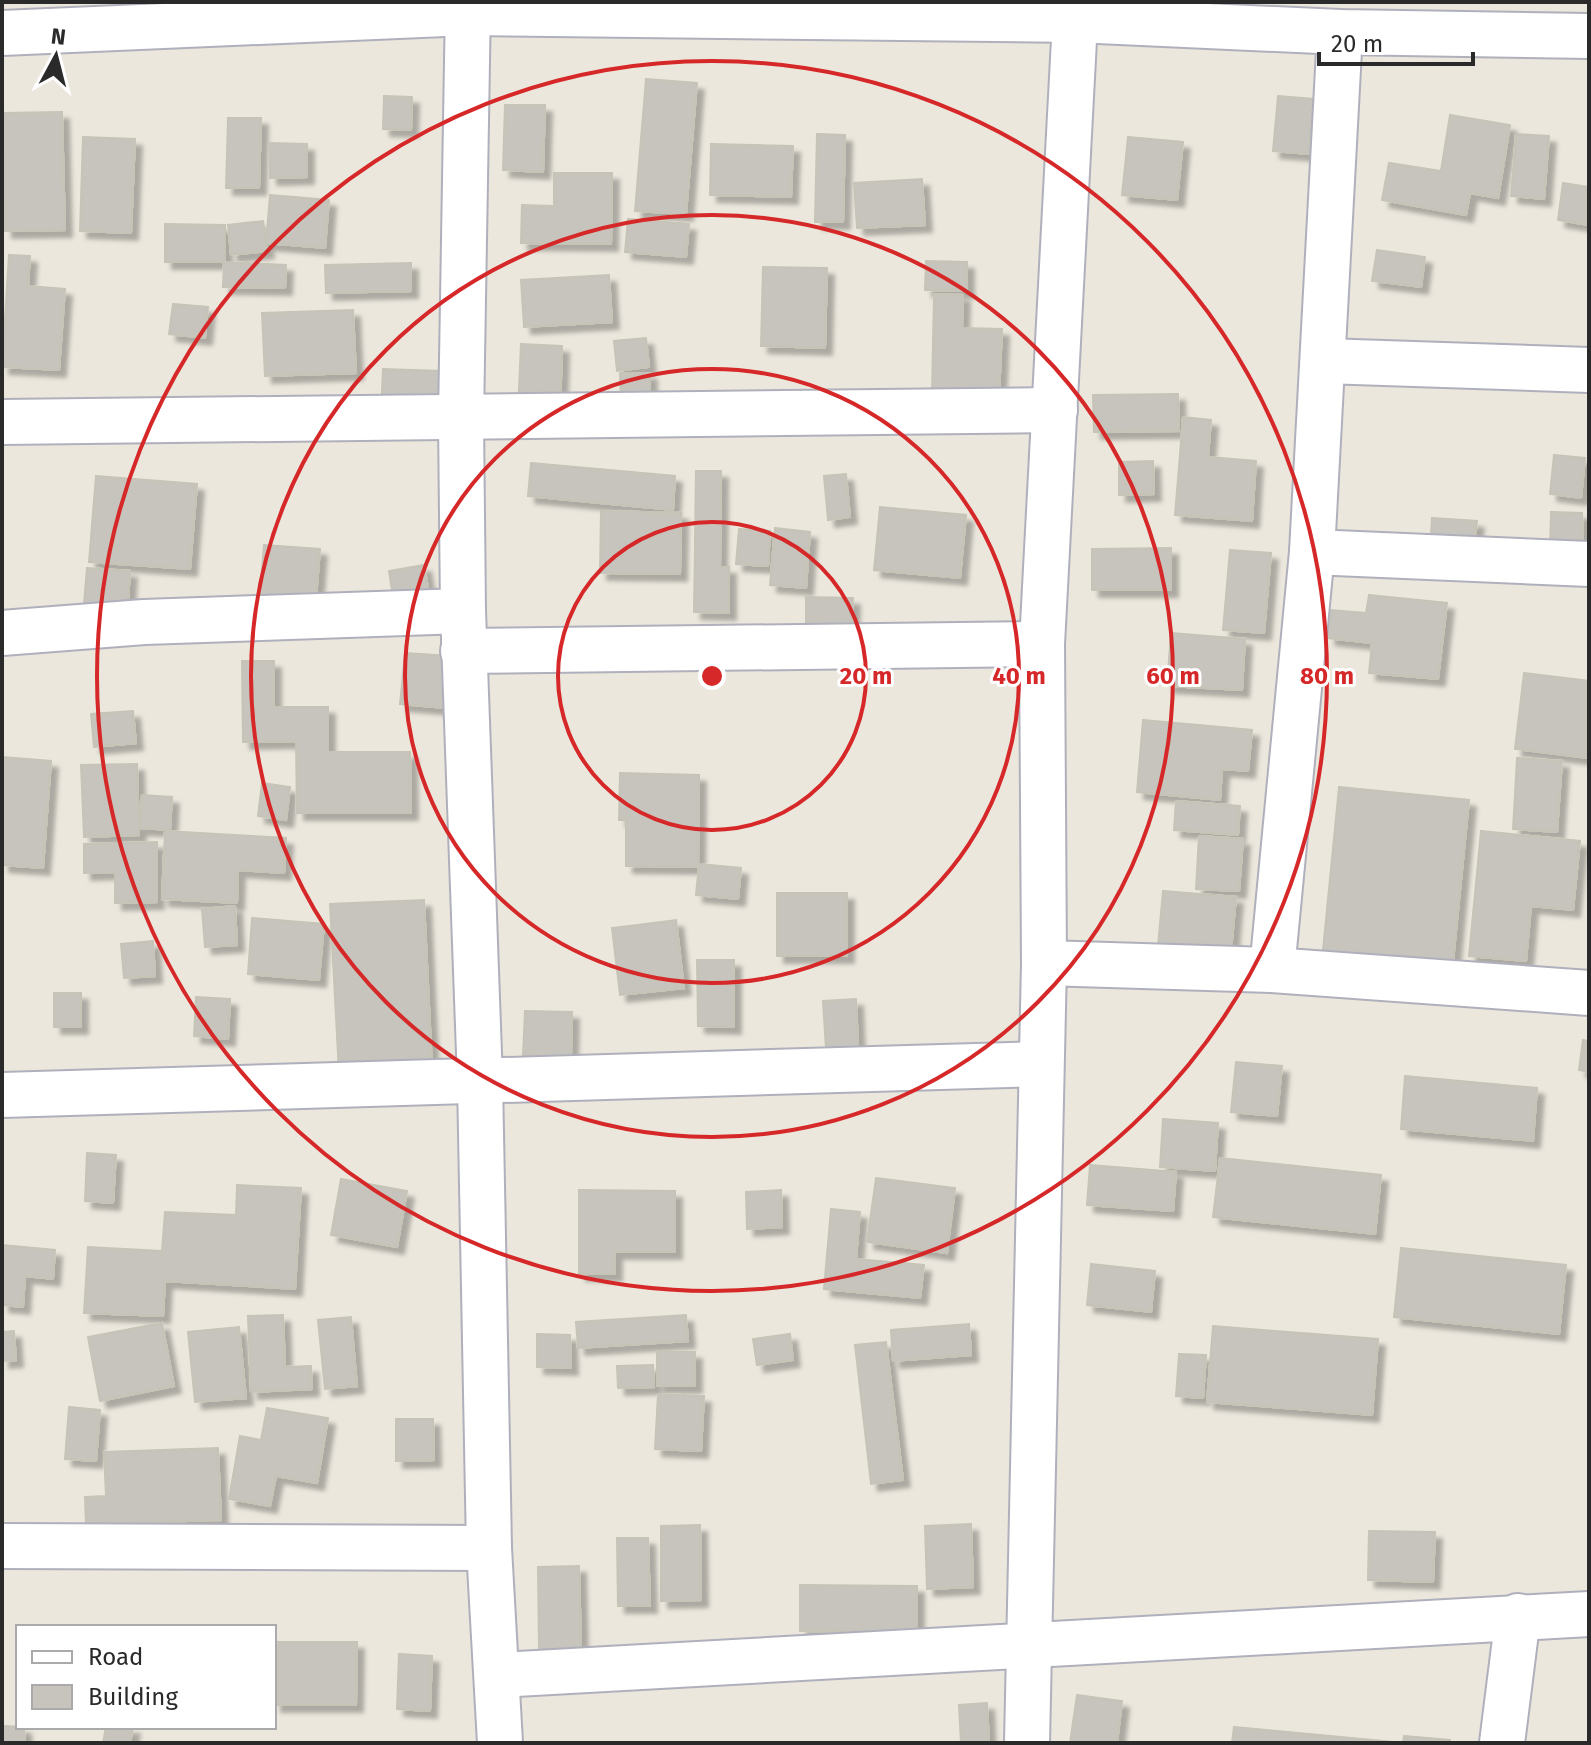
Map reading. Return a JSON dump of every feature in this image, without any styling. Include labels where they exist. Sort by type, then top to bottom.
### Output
[{"type":"street","points":[[468,7],[461,419],[463,631],[480,1081],[489,1548],[499,1675],[500,1743]]},
{"type":"street","points":[[2,33],[468,7],[1076,11],[1340,32],[1589,36]]},
{"type":"street","points":[[1027,1743],[1044,963],[1042,644],[1076,11]]},
{"type":"street","points":[[1272,970],[1312,552],[1340,32]]},
{"type":"street","points":[[1324,361],[1589,370]]},
{"type":"street","points":[[2,422],[1055,410]]},
{"type":"street","points":[[1312,552],[1589,564]]},
{"type":"street","points":[[2,633],[144,622],[1042,644]]},
{"type":"street","points":[[1044,963],[1272,970],[1589,993]]},
{"type":"street","points":[[2,1095],[1040,1064]]},
{"type":"street","points":[[2,1546],[489,1548]]},
{"type":"street","points":[[499,1675],[1027,1643],[1589,1614]]},
{"type":"street","points":[[1502,1743],[1518,1616]]},
{"type":"building","points":[[646,79],[697,83],[686,214],[635,211]]},
{"type":"building","points":[[384,96],[412,97],[411,130],[383,129]]},
{"type":"building","points":[[1278,96],[1314,99],[1309,154],[1273,151]]},
{"type":"building","points":[[505,105],[545,105],[543,172],[503,170]]},
{"type":"building","points":[[62,112],[65,230],[5,231],[2,113]]},
{"type":"building","points":[[1450,115],[1510,125],[1498,198],[1470,193],[1466,215],[1382,200],[1389,163],[1441,171]]},
{"type":"building","points":[[228,118],[261,118],[259,188],[226,188]]},
{"type":"building","points":[[817,134],[845,135],[843,222],[815,222]]},
{"type":"building","points":[[1516,134],[1549,136],[1544,199],[1511,196]]},
{"type":"building","points":[[83,137],[135,139],[131,233],[80,231]]},
{"type":"building","points":[[1128,137],[1183,142],[1177,200],[1122,195]]},
{"type":"building","points":[[270,143],[307,144],[307,177],[270,178]]},
{"type":"building","points":[[711,144],[793,146],[791,197],[710,195]]},
{"type":"building","points":[[554,173],[612,173],[611,244],[521,243],[522,205],[554,206]]},
{"type":"building","points":[[922,179],[925,225],[857,228],[854,183]]},
{"type":"building","points":[[1563,183],[1589,187],[1589,225],[1558,220]]},
{"type":"building","points":[[270,195],[329,200],[325,248],[266,243]]},
{"type":"building","points":[[628,219],[689,224],[686,257],[625,252]]},
{"type":"building","points":[[263,221],[267,251],[231,255],[228,225]]},
{"type":"building","points":[[165,224],[225,225],[225,262],[165,262]]},
{"type":"building","points":[[1377,250],[1425,257],[1421,287],[1372,281]]},
{"type":"building","points":[[9,255],[30,256],[28,286],[65,289],[59,370],[2,367]]},
{"type":"building","points":[[926,261],[967,262],[967,291],[925,290]]},
{"type":"building","points":[[224,262],[286,265],[285,288],[223,287]]},
{"type":"building","points":[[411,263],[411,291],[326,293],[325,265]]},
{"type":"building","points":[[763,267],[827,268],[825,348],[761,346]]},
{"type":"building","points":[[609,275],[612,322],[524,327],[521,280]]},
{"type":"building","points":[[934,294],[963,295],[962,328],[1002,329],[999,397],[932,394]]},
{"type":"building","points":[[173,304],[208,307],[205,338],[169,334]]},
{"type":"building","points":[[353,310],[356,373],[265,376],[262,313]]},
{"type":"building","points":[[646,338],[649,367],[617,371],[614,341]]},
{"type":"building","points":[[521,344],[562,346],[560,415],[518,413]]},
{"type":"building","points":[[383,369],[442,371],[441,415],[381,413]]},
{"type":"building","points":[[620,373],[650,373],[650,400],[621,401]]},
{"type":"building","points":[[1178,394],[1179,431],[1094,432],[1093,395]]},
{"type":"building","points":[[1183,417],[1211,420],[1208,457],[1256,461],[1252,521],[1175,515]]},
{"type":"building","points":[[1554,455],[1585,458],[1581,498],[1550,494]]},
{"type":"building","points":[[1153,461],[1154,494],[1119,495],[1119,462]]},
{"type":"building","points":[[531,463],[675,476],[673,510],[528,496]]},
{"type":"building","points":[[696,471],[721,471],[720,567],[729,567],[729,613],[694,612]]},
{"type":"building","points":[[846,474],[850,517],[828,520],[824,476]]},
{"type":"building","points":[[96,476],[197,484],[190,569],[89,562]]},
{"type":"building","points":[[880,507],[966,515],[960,578],[874,570]]},
{"type":"building","points":[[601,511],[681,513],[680,574],[600,573]]},
{"type":"building","points":[[1551,512],[1582,513],[1583,550],[1550,549]]},
{"type":"building","points":[[1432,518],[1477,521],[1473,556],[1430,552]]},
{"type":"building","points":[[775,528],[810,532],[806,588],[770,585]]},
{"type":"building","points":[[739,529],[770,531],[768,566],[736,564]]},
{"type":"building","points":[[264,545],[320,549],[316,599],[260,595]]},
{"type":"building","points":[[1171,548],[1171,590],[1092,590],[1092,549]]},
{"type":"building","points":[[1230,550],[1271,553],[1264,633],[1223,630]]},
{"type":"building","points":[[424,565],[432,611],[396,617],[389,571]]},
{"type":"building","points":[[87,568],[130,571],[127,618],[83,615]]},
{"type":"building","points":[[1369,595],[1447,603],[1438,679],[1369,673],[1372,643],[1328,638],[1331,610],[1366,613]]},
{"type":"building","points":[[806,597],[853,598],[852,637],[806,636]]},
{"type":"building","points":[[1171,633],[1245,639],[1242,690],[1167,686]]},
{"type":"building","points":[[405,653],[449,656],[445,708],[400,704]]},
{"type":"building","points":[[242,661],[274,661],[274,707],[328,707],[328,752],[410,752],[411,813],[297,813],[296,741],[243,742]]},
{"type":"building","points":[[1524,673],[1589,681],[1589,758],[1515,749]]},
{"type":"building","points":[[133,711],[136,743],[94,747],[91,714]]},
{"type":"building","points":[[1143,720],[1252,730],[1248,771],[1222,769],[1220,800],[1137,792]]},
{"type":"building","points":[[2,757],[51,761],[43,868],[2,865]]},
{"type":"building","points":[[1517,758],[1562,761],[1557,832],[1513,829]]},
{"type":"building","points":[[137,764],[139,835],[84,837],[81,765]]},
{"type":"building","points":[[620,773],[699,775],[698,867],[626,866],[626,820],[619,820]]},
{"type":"building","points":[[262,783],[290,787],[286,820],[258,816]]},
{"type":"building","points":[[1339,787],[1469,800],[1452,972],[1322,960]]},
{"type":"building","points":[[142,795],[172,797],[170,830],[140,828]]},
{"type":"building","points":[[1176,801],[1240,806],[1238,835],[1174,830]]},
{"type":"building","points":[[165,831],[286,838],[284,873],[238,870],[237,903],[162,899]]},
{"type":"building","points":[[1481,831],[1580,841],[1573,910],[1531,906],[1526,961],[1469,956]]},
{"type":"building","points":[[1199,836],[1243,839],[1239,891],[1196,889]]},
{"type":"building","points":[[157,842],[157,902],[115,903],[115,872],[84,873],[84,844]]},
{"type":"building","points":[[699,864],[741,868],[738,899],[696,895]]},
{"type":"building","points":[[1163,891],[1236,897],[1230,963],[1157,957]]},
{"type":"building","points":[[777,893],[847,893],[847,956],[777,956]]},
{"type":"building","points":[[424,900],[432,1068],[339,1073],[330,904]]},
{"type":"building","points":[[235,906],[237,945],[205,947],[202,909]]},
{"type":"building","points":[[252,918],[324,924],[319,980],[248,974]]},
{"type":"building","points":[[676,920],[684,988],[620,995],[612,928]]},
{"type":"building","points":[[153,941],[155,976],[124,978],[121,944]]},
{"type":"building","points":[[697,960],[734,960],[734,1027],[698,1026]]},
{"type":"building","points":[[54,993],[81,993],[81,1027],[54,1027]]},
{"type":"building","points":[[196,997],[230,999],[228,1039],[194,1036]]},
{"type":"building","points":[[856,999],[858,1047],[826,1049],[823,1001]]},
{"type":"building","points":[[525,1011],[572,1012],[571,1055],[523,1055]]},
{"type":"building","points":[[1583,1040],[1589,1041],[1589,1072],[1579,1070]]},
{"type":"building","points":[[1236,1062],[1282,1066],[1277,1116],[1231,1112]]},
{"type":"building","points":[[1405,1076],[1537,1088],[1533,1141],[1401,1129]]},
{"type":"building","points":[[1163,1119],[1218,1123],[1215,1171],[1160,1167]]},
{"type":"building","points":[[87,1153],[116,1155],[113,1203],[85,1201]]},
{"type":"building","points":[[1220,1158],[1381,1175],[1375,1234],[1213,1217]]},
{"type":"building","points":[[1090,1165],[1176,1172],[1173,1211],[1087,1205]]},
{"type":"building","points":[[876,1178],[955,1188],[947,1253],[867,1242]]},
{"type":"building","points":[[341,1179],[407,1191],[397,1247],[331,1235]]},
{"type":"building","points":[[237,1185],[301,1188],[295,1289],[165,1281],[163,1316],[84,1313],[88,1247],[162,1251],[165,1212],[236,1215]]},
{"type":"building","points":[[579,1190],[675,1191],[675,1252],[615,1252],[615,1274],[579,1274]]},
{"type":"building","points":[[781,1190],[782,1227],[747,1229],[746,1192]]},
{"type":"building","points":[[831,1209],[860,1212],[856,1259],[924,1265],[920,1298],[824,1289]]},
{"type":"building","points":[[2,1245],[55,1250],[53,1279],[25,1276],[23,1307],[2,1305]]},
{"type":"building","points":[[1401,1248],[1566,1265],[1559,1334],[1394,1317]]},
{"type":"building","points":[[1091,1264],[1155,1271],[1151,1312],[1087,1305]]},
{"type":"building","points":[[283,1315],[285,1367],[311,1366],[312,1389],[251,1392],[248,1316]]},
{"type":"building","points":[[686,1315],[688,1341],[578,1348],[576,1322]]},
{"type":"building","points":[[351,1317],[357,1386],[325,1389],[318,1320]]},
{"type":"building","points":[[162,1323],[174,1386],[100,1401],[88,1337]]},
{"type":"building","points":[[969,1324],[971,1355],[893,1361],[891,1330]]},
{"type":"building","points":[[1213,1326],[1378,1339],[1372,1415],[1207,1402]]},
{"type":"building","points":[[239,1327],[246,1398],[195,1402],[188,1332]]},
{"type":"building","points":[[14,1331],[16,1360],[2,1361],[2,1332]]},
{"type":"building","points":[[537,1334],[570,1335],[571,1368],[537,1367]]},
{"type":"building","points":[[790,1334],[793,1360],[757,1365],[753,1339]]},
{"type":"building","points":[[886,1342],[903,1480],[871,1484],[855,1345]]},
{"type":"building","points":[[657,1351],[695,1352],[695,1386],[657,1386]]},
{"type":"building","points":[[1179,1354],[1206,1355],[1203,1398],[1176,1396]]},
{"type":"building","points":[[653,1365],[654,1387],[618,1388],[617,1366]]},
{"type":"building","points":[[658,1394],[704,1396],[701,1451],[655,1449]]},
{"type":"building","points":[[69,1407],[100,1410],[96,1461],[65,1459]]},
{"type":"building","points":[[267,1408],[328,1418],[317,1483],[276,1476],[270,1506],[229,1499],[240,1436],[261,1440]]},
{"type":"building","points":[[396,1419],[433,1419],[434,1460],[396,1461]]},
{"type":"building","points":[[218,1448],[221,1520],[86,1524],[85,1497],[106,1496],[104,1452]]},
{"type":"building","points":[[971,1524],[973,1587],[927,1589],[925,1526]]},
{"type":"building","points":[[700,1525],[701,1600],[661,1601],[661,1526]]},
{"type":"building","points":[[1369,1531],[1435,1532],[1433,1582],[1368,1580]]},
{"type":"building","points":[[617,1538],[648,1538],[650,1606],[618,1606]]},
{"type":"building","points":[[579,1566],[581,1649],[539,1650],[538,1567]]},
{"type":"building","points":[[800,1585],[917,1586],[917,1632],[800,1631]]},
{"type":"building","points":[[276,1642],[357,1642],[356,1705],[276,1705]]},
{"type":"building","points":[[399,1654],[432,1656],[430,1711],[397,1709]]},
{"type":"building","points":[[1077,1695],[1122,1701],[1117,1743],[1070,1743]]},
{"type":"building","points":[[987,1703],[989,1743],[961,1743],[959,1705]]},
{"type":"building","points":[[2,1726],[24,1729],[25,1743],[2,1743]]},
{"type":"building","points":[[1234,1727],[1393,1742],[1393,1743],[1232,1743]]},
{"type":"building","points":[[106,1729],[133,1729],[130,1743],[103,1743]]},
{"type":"building","points":[[1404,1736],[1450,1740],[1450,1743],[1403,1743]]}]
